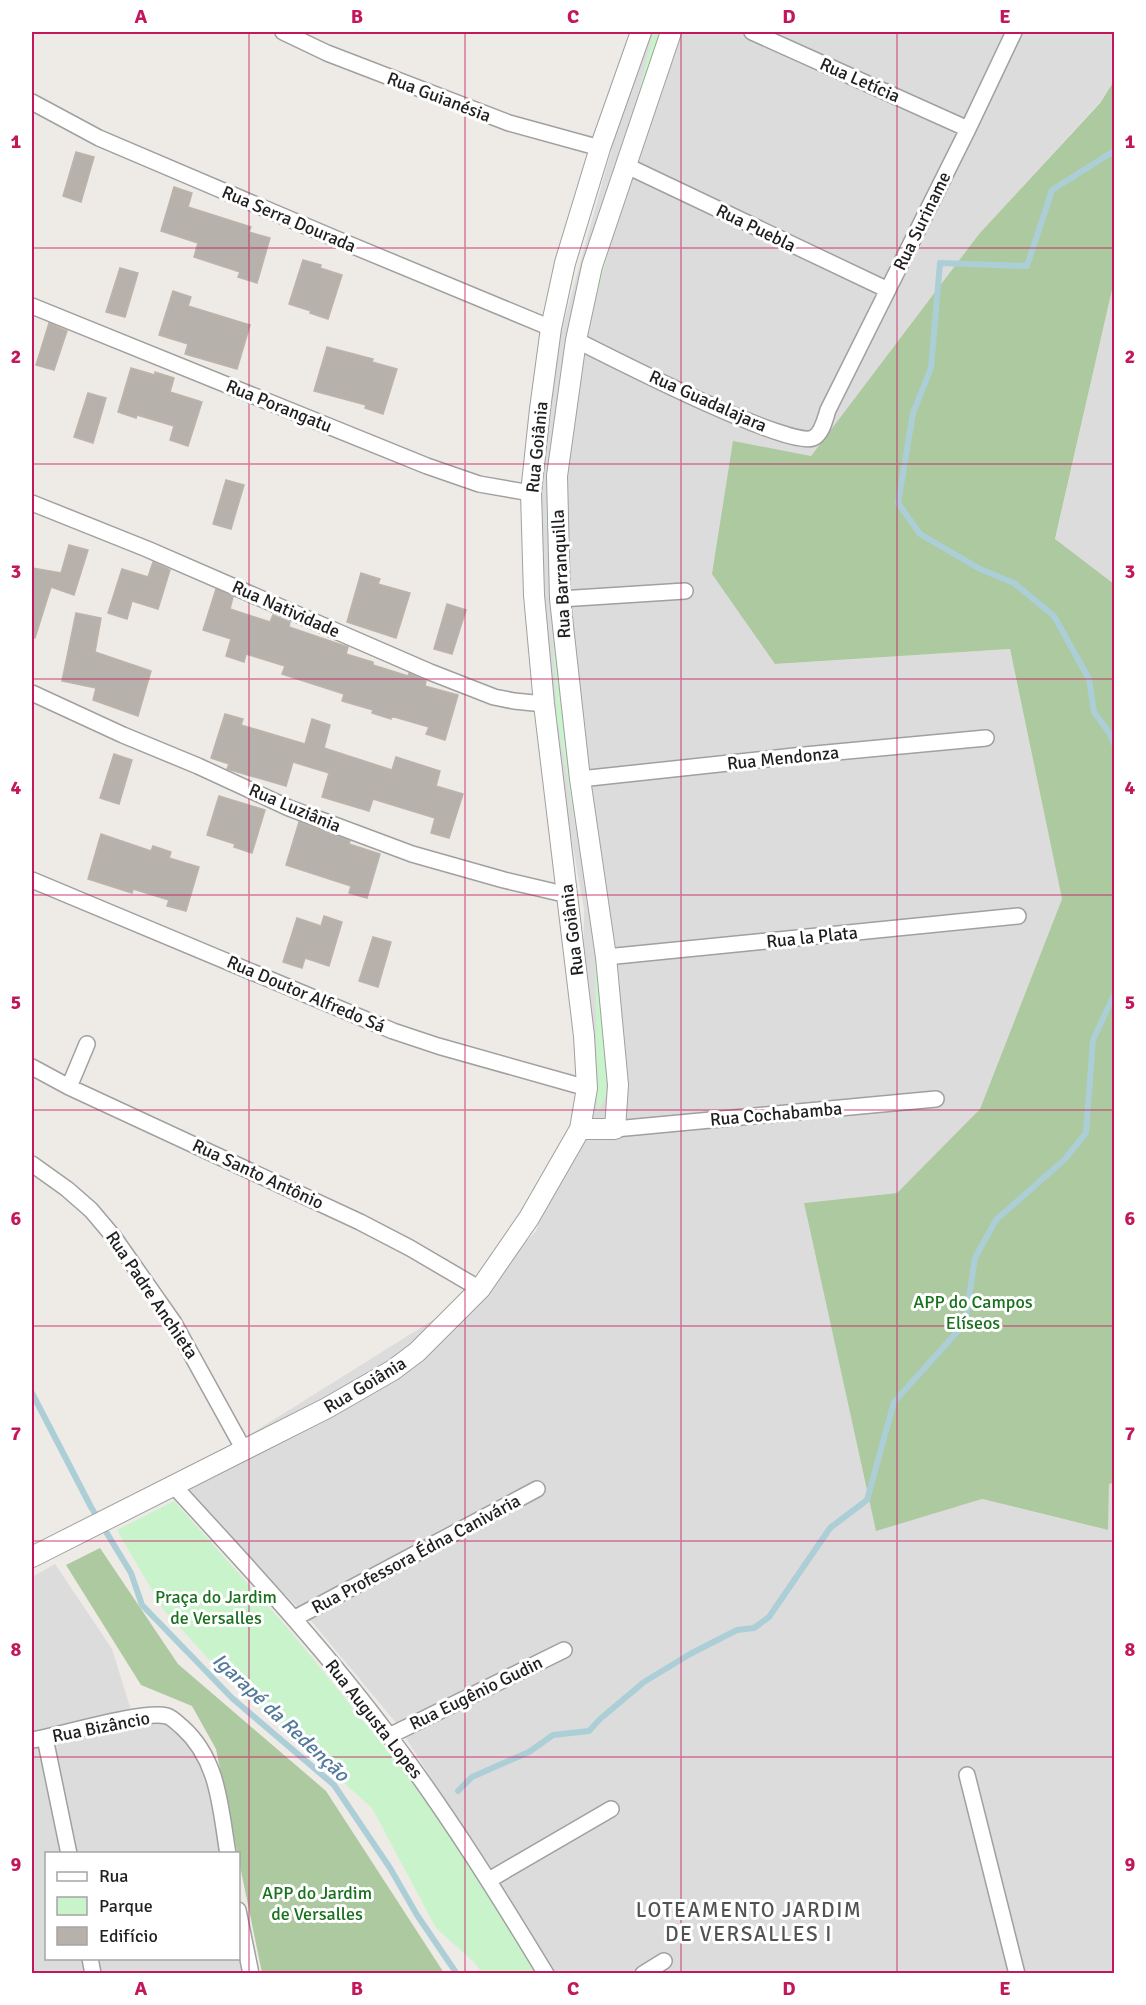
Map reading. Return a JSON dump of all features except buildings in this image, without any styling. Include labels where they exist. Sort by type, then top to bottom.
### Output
[{"type":"street","name":"Rua Guianésia","points":[[283,32],[327,53],[509,123],[600,148]]},
{"type":"street","name":"Rua Goiânia","points":[[32,1557],[327,1408],[403,1364],[480,1289],[529,1218],[580,1129],[587,1088],[584,1036],[544,704],[534,595],[532,485],[551,328],[565,263],[600,148],[641,32]]},
{"type":"street","name":"Rua Barranquilla","points":[[615,1129],[618,1085],[606,957],[580,779],[560,599],[557,476],[576,340],[592,266],[671,32]]},
{"type":"street","name":"Rua Letícia","points":[[752,32],[968,129]]},
{"type":"street","name":"Rua Suriname","points":[[828,410],[1014,32]]},
{"type":"street","name":"Rua Serra Dourada","points":[[32,102],[99,138],[551,328]]},
{"type":"street","name":"Rua Puebla","points":[[625,165],[888,290]]},
{"type":"street","name":"Rua Porangatu","points":[[32,306],[427,466],[479,484],[532,485]]},
{"type":"street","name":"Rua Guadalajara","points":[[576,340],[730,414],[775,432],[803,439],[813,438],[818,434],[828,410]]},
{"type":"street","points":[[532,485],[557,476]]},
{"type":"street","name":"Rua Natividade","points":[[32,503],[147,549],[430,672],[494,697],[514,702],[544,704]]},
{"type":"street","points":[[560,599],[686,591]]},
{"type":"street","name":"Rua Luziânia","points":[[32,693],[289,808],[412,854],[504,880],[568,894]]},
{"type":"street","name":"Rua Mendonza","points":[[580,779],[986,738]]},
{"type":"street","name":"Rua Doutor Alfredo Sá","points":[[32,880],[393,1031],[587,1088]]},
{"type":"street","name":"Rua la Plata","points":[[606,957],[1018,916]]},
{"type":"street","points":[[69,1087],[87,1044]]},
{"type":"street","name":"Rua Santo Antônio","points":[[32,1067],[69,1087],[360,1222],[480,1289]]},
{"type":"street","name":"Rua Cochabamba","points":[[615,1129],[936,1099]]},
{"type":"street","points":[[580,1129],[615,1129]]},
{"type":"street","name":"Rua Padre Anchieta","points":[[32,1164],[92,1210],[112,1236],[174,1323],[244,1450]]},
{"type":"street","name":"Rua Augusta Lopes","points":[[173,1485],[295,1618],[389,1736],[489,1880],[546,1974]]},
{"type":"street","name":"Rua Professora Édna Canivária","points":[[295,1618],[537,1489]]},
{"type":"street","name":"Rua Eugênio Gudin","points":[[389,1736],[564,1650]]},
{"type":"street","name":"Rua Bizâncio","points":[[38,1739],[154,1715],[170,1717],[194,1738],[207,1761],[216,1788],[228,1852]]},
{"type":"street","points":[[38,1739],[68,1852]]},
{"type":"street","points":[[967,1775],[1017,1974]]},
{"type":"street","points":[[489,1880],[610,1809]]},
{"type":"street","points":[[240,1920],[251,1974]]},
{"type":"street","points":[[643,1974],[664,1961]]},
{"type":"shaded area","points":[[644,32],[1114,32],[1114,81],[1100,102],[979,234],[811,456],[776,664],[1010,649],[1062,899],[980,1109],[897,1193],[804,1203],[876,1530],[982,1499],[1107,1530],[1109,1484],[1114,1483],[1114,1973],[554,1973],[397,1724],[313,1623],[174,1482],[473,1295],[536,1231],[582,1095],[584,909],[549,713],[541,506],[548,425],[560,336]]},
{"type":"shaded area","points":[[1114,281],[1114,584],[1055,540]]},
{"type":"shaded area","points":[[55,1564],[112,1649],[131,1710],[174,1711],[199,1736],[230,1852],[45,1852],[45,1960],[240,1960],[240,1911],[250,1973],[32,1974],[32,1577]]},
{"type":"green space","points":[[653,32],[664,32],[579,364],[556,508],[609,964],[606,1096],[597,1113],[595,940],[557,718],[546,508],[567,364],[616,190]]},
{"type":"green space","name":"APP do Campos Elíseos","points":[[1114,81],[1114,281],[1055,539],[1114,584],[1114,1483],[1109,1484],[1108,1530],[982,1499],[876,1531],[804,1203],[897,1193],[980,1109],[1062,899],[1010,649],[775,664],[712,574],[733,441],[811,456],[979,234],[1100,103]]},
{"type":"green space","name":"Praça do Jardim de Versalles","points":[[174,1501],[291,1632],[432,1805],[538,1973],[482,1973],[474,1962],[436,1928],[372,1808],[226,1678],[163,1609],[117,1530]]},
{"type":"green space","name":"APP do Jardim de Versalles","points":[[100,1548],[178,1664],[326,1791],[444,1973],[262,1973],[240,1866],[240,1852],[237,1852],[216,1749],[192,1706],[141,1685],[66,1565]]},
{"type":"waterway","points":[[1114,151],[1052,190],[1027,266],[940,263],[931,368],[913,413],[898,503],[920,534],[980,569],[1014,583],[1054,616],[1089,679],[1094,712],[1110,734],[1114,744]]},
{"type":"waterway","points":[[458,1791],[472,1777],[529,1752],[553,1735],[589,1731],[644,1682],[690,1654],[737,1630],[754,1628],[769,1617],[830,1528],[867,1500],[894,1402],[965,1323],[975,1258],[996,1220],[1064,1160],[1086,1133],[1093,1040],[1114,995]]},
{"type":"waterway","name":"Igarapé da Redenção","points":[[32,1393],[91,1507],[131,1573],[142,1605],[232,1698],[334,1785],[457,1974]]},
{"type":"district","name":"LOTEAMENTO JARDIM DE VERSALLES I","points":[[749,1922]]}]
